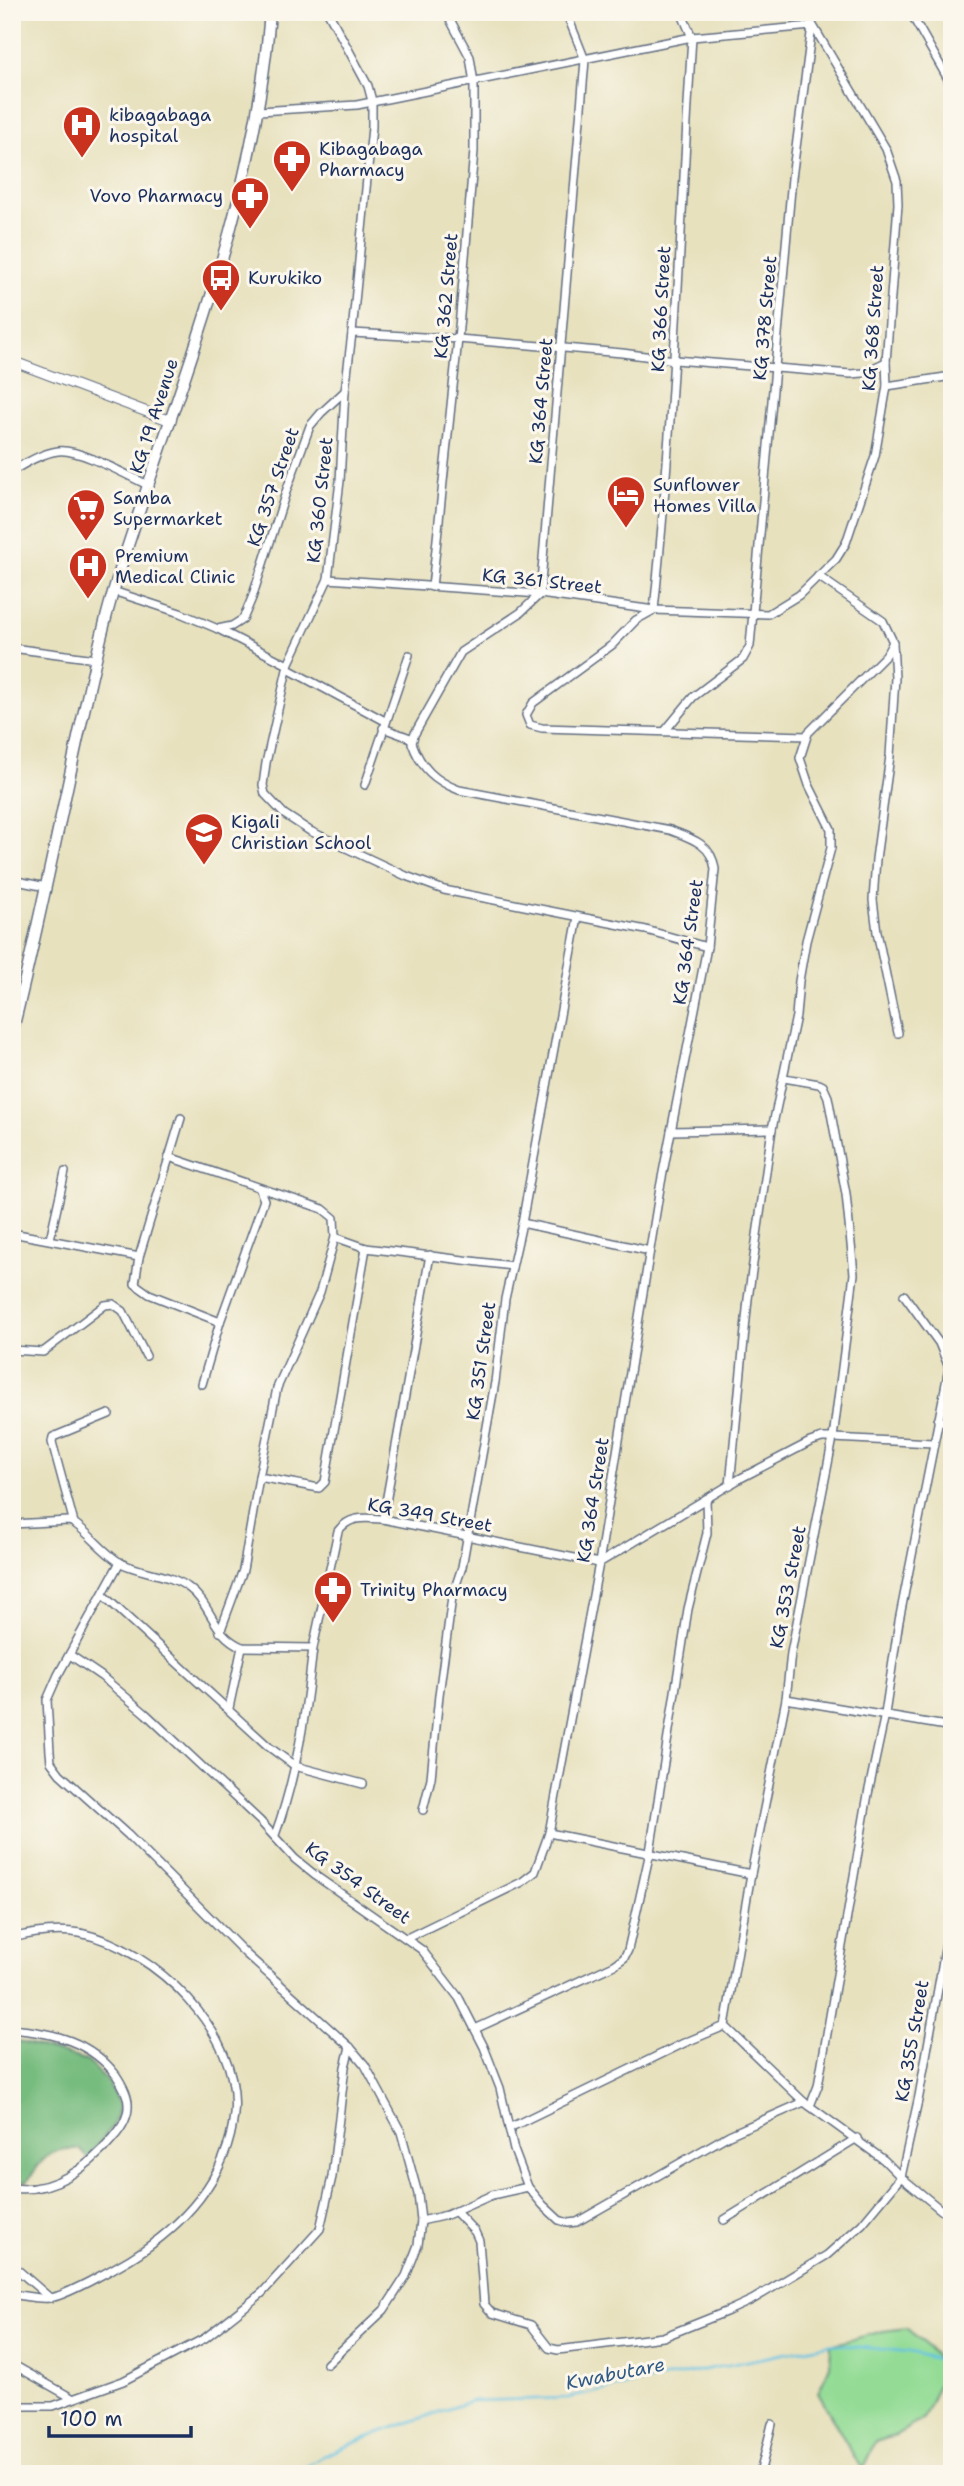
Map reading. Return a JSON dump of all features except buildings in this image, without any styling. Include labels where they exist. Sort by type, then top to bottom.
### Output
[{"type":"main road","name":"KG 19 Avenue","points":[[12,1033],[113,591],[171,421],[250,159],[266,64],[269,12]]},
{"type":"street","name":"KG 360 Street","points":[[328,12],[365,79],[372,102],[345,391],[340,481],[328,579],[288,667],[263,785],[265,794],[274,806],[310,831],[406,876],[444,890],[646,930],[707,947]]},
{"type":"street","name":"KG 362 Street","points":[[432,587],[458,339],[474,151],[474,83],[470,57],[446,12]]},
{"type":"street","name":"KG 364 Street","points":[[540,594],[585,60],[566,12]]},
{"type":"street","name":"KG 366 Street","points":[[654,610],[675,360],[692,37],[681,12]]},
{"type":"street","name":"KG 368 Street","points":[[753,613],[768,614],[782,608],[836,559],[852,529],[875,456],[887,386],[886,362],[898,204],[897,181],[886,149],[805,12]]},
{"type":"street","points":[[910,12],[948,79],[952,95]]},
{"type":"street","points":[[259,111],[357,105],[692,37],[812,26]]},
{"type":"street","name":"KG 378 Street","points":[[665,731],[693,697],[748,653],[792,178],[812,26]]},
{"type":"street","points":[[352,333],[458,339],[851,374],[863,373],[886,362]]},
{"type":"street","points":[[12,361],[171,421]]},
{"type":"street","points":[[887,386],[952,376]]},
{"type":"street","name":"KG 357 Street","points":[[218,629],[232,626],[243,619],[310,426],[345,391]]},
{"type":"street","points":[[12,471],[46,454],[73,451],[150,486]]},
{"type":"street","points":[[818,576],[883,621],[893,642],[895,678],[890,756],[873,900],[898,1033]]},
{"type":"street","name":"KG 361 Street","points":[[328,579],[540,594],[654,610],[753,613]]},
{"type":"street","points":[[113,591],[180,613],[218,629],[413,739],[461,652],[520,613],[540,594]]},
{"type":"street","points":[[654,610],[636,620],[612,645],[533,703],[526,715],[530,725],[542,728],[807,736]]},
{"type":"street","points":[[730,1485],[748,1299],[772,1129],[796,1016],[806,941],[831,848],[831,829],[800,758],[807,736],[886,655],[893,642]]},
{"type":"street","points":[[12,648],[96,659]]},
{"type":"street","points":[[365,785],[409,655]]},
{"type":"street","name":"KG 364 Street","points":[[407,1938],[529,1877],[535,1872],[540,1861],[549,1833],[671,1131],[707,947],[715,870],[714,859],[703,846],[692,838],[670,830],[459,790],[430,776],[415,752],[413,739]]},
{"type":"street","points":[[12,880],[46,887]]},
{"type":"street","name":"KG 351 Street","points":[[424,1810],[431,1778],[452,1597],[460,1578],[495,1382],[505,1299],[522,1223],[578,917]]},
{"type":"street","name":"KG 353 Street","points":[[725,2026],[751,1874],[786,1699],[791,1653],[833,1438],[854,1274],[846,1195],[826,1091],[819,1084],[783,1078]]},
{"type":"street","points":[[180,1118],[134,1280],[140,1290],[220,1322]]},
{"type":"street","points":[[671,1131],[772,1129]]},
{"type":"street","points":[[169,1157],[323,1209],[334,1218],[335,1237],[320,1292],[277,1388],[243,1570],[220,1632]]},
{"type":"street","points":[[50,1239],[65,1172]]},
{"type":"street","points":[[202,1384],[220,1322],[264,1200],[260,1189]]},
{"type":"street","points":[[522,1223],[650,1251]]},
{"type":"street","points":[[12,1233],[139,1257]]},
{"type":"street","points":[[335,1237],[366,1248],[513,1266]]},
{"type":"street","points":[[259,1477],[319,1488],[326,1482],[366,1248]]},
{"type":"street","points":[[383,1519],[430,1255]]},
{"type":"street","points":[[807,2104],[818,2086],[865,1807],[886,1714],[899,1621],[926,1493],[937,1420],[950,1371],[939,1343],[904,1294]]},
{"type":"street","points":[[12,1350],[43,1352],[105,1306],[113,1304],[123,1311],[146,1356]]},
{"type":"street","points":[[74,1523],[52,1442],[53,1437],[109,1414]]},
{"type":"street","points":[[937,1420],[952,1424]]},
{"type":"street","points":[[598,1563],[730,1485],[810,1442],[833,1438],[933,1443]]},
{"type":"street","points":[[475,2029],[614,1965],[624,1958],[628,1950],[650,1852],[680,1648],[707,1533],[706,1499]]},
{"type":"street","name":"KG 349 Street","points":[[313,1648],[338,1531],[344,1522],[354,1518],[383,1519],[598,1563]]},
{"type":"street","points":[[12,1524],[74,1523],[120,1563],[150,1571],[190,1588],[220,1632],[232,1643],[242,1647],[313,1648],[307,1703],[295,1766],[275,1835]]},
{"type":"street","points":[[120,1563],[47,1700],[50,1752],[55,1768],[128,1835],[246,1954],[350,2047],[365,2065],[401,2132],[418,2194],[421,2221],[413,2262],[384,2310],[327,2364]]},
{"type":"street","points":[[103,1595],[269,1747],[295,1766],[363,1784]]},
{"type":"street","points":[[229,1708],[242,1647]]},
{"type":"street","name":"KG 354 Street","points":[[70,1655],[102,1676],[146,1714],[275,1835],[295,1859],[422,1950],[459,1998],[475,2029],[500,2088],[514,2150],[528,2188],[559,2220],[577,2222],[729,2135],[807,2104]]},
{"type":"street","points":[[786,1699],[952,1727]]},
{"type":"street","points":[[549,1833],[751,1874]]},
{"type":"street","name":"KG 355 Street","points":[[901,2177],[919,2096],[952,1910]]},
{"type":"street","points":[[12,1938],[51,1930],[83,1934],[143,1960],[183,1994],[225,2052],[235,2111],[231,2137],[209,2186],[191,2210],[159,2241],[110,2271],[50,2298],[12,2294]]},
{"type":"street","points":[[509,2128],[684,2043],[725,2026],[807,2104],[857,2138],[952,2219]]},
{"type":"street","points":[[12,2029],[46,2033],[91,2049],[108,2064],[121,2081],[128,2113],[119,2130],[88,2165],[35,2189],[12,2188]]},
{"type":"street","points":[[12,2406],[53,2406],[122,2381],[205,2338],[262,2293],[320,2229],[332,2177],[345,2067],[350,2047]]},
{"type":"street","points":[[724,2220],[857,2138]]},
{"type":"street","points":[[455,2211],[475,2232],[479,2241],[484,2304],[492,2313],[531,2325],[549,2348],[558,2350],[663,2337],[752,2300],[827,2255],[862,2224],[901,2177]]},
{"type":"street","points":[[421,2221],[438,2218],[492,2195],[528,2188]]},
{"type":"street","points":[[12,2265],[50,2298]]},
{"type":"street","points":[[12,2364],[72,2398]]},
{"type":"street","points":[[760,2474],[772,2424]]},
{"type":"green space","points":[[12,2040],[86,2060],[106,2079],[120,2106],[113,2126],[87,2158],[79,2149],[53,2152],[42,2161],[27,2182],[12,2181]]},
{"type":"green space","points":[[906,2328],[941,2362],[943,2373],[923,2419],[894,2436],[875,2442],[862,2470],[818,2393],[830,2366],[831,2345],[883,2331]]},
{"type":"waterway","name":"Kwabutare","points":[[293,2474],[325,2455],[381,2432],[471,2401],[568,2398],[830,2344],[910,2352],[952,2363]]},
{"type":"place","name":"kibagabaga hospital","points":[[82,159]]},
{"type":"place","name":"Kibagabaga Pharmacy","points":[[292,193]]},
{"type":"place","name":"Vovo Pharmacy","points":[[250,230]]},
{"type":"place","name":"Kurukiko","points":[[221,312]]},
{"type":"place","name":"Sunflower Homes Villa","points":[[626,529]]},
{"type":"place","name":"Samba Supermarket","points":[[86,542]]},
{"type":"place","name":"Premium Medical Clinic","points":[[88,600]]},
{"type":"place","name":"Kigali Christian School","points":[[204,866]]},
{"type":"place","name":"Trinity Pharmacy","points":[[333,1624]]}]
